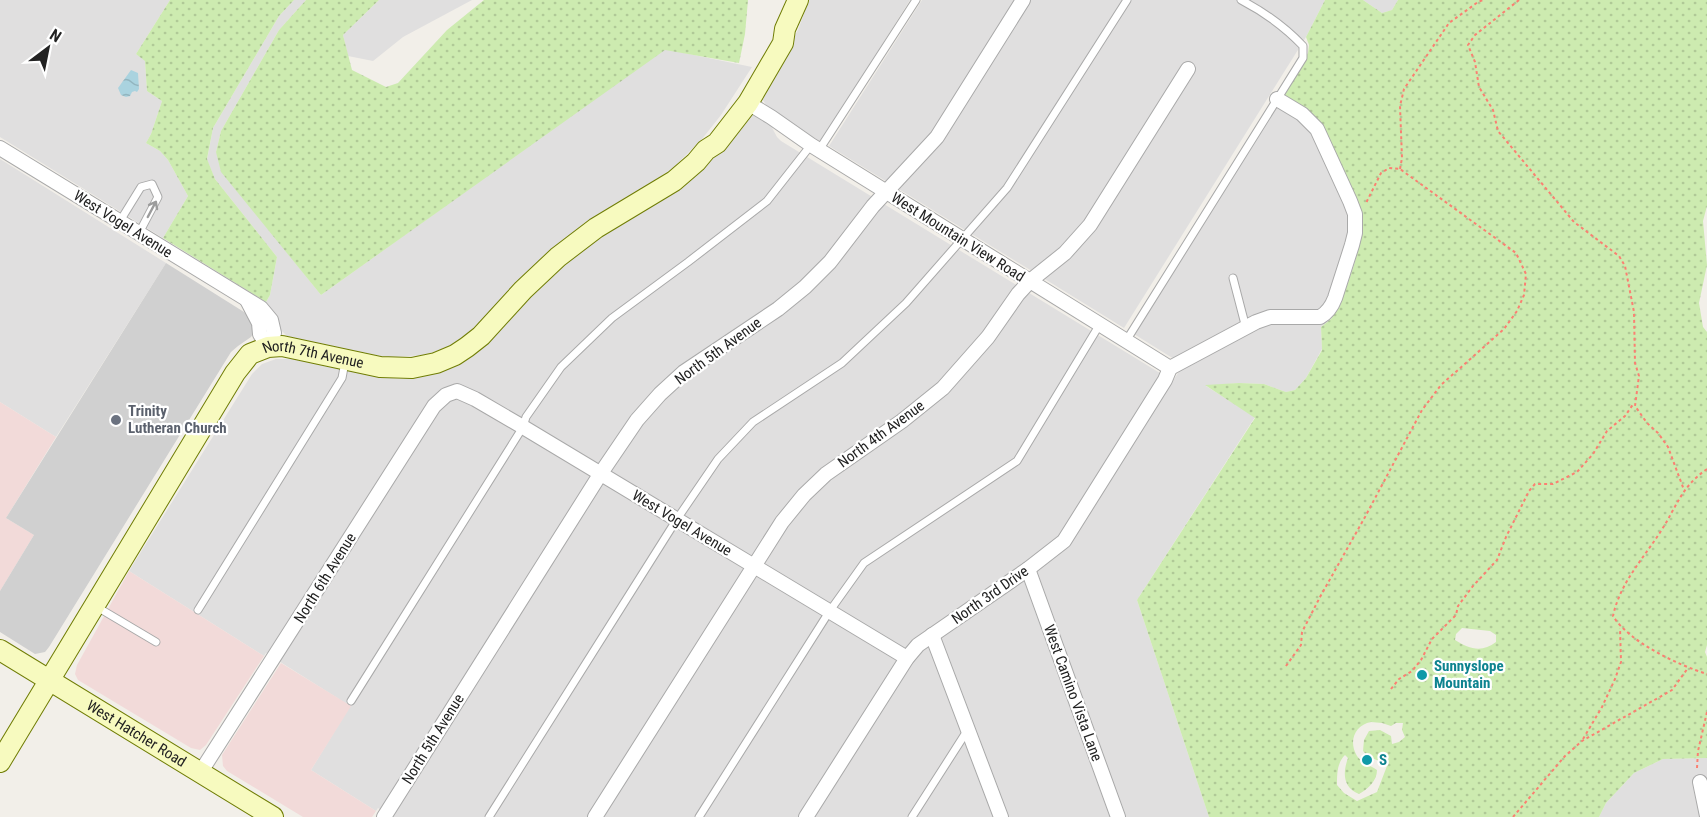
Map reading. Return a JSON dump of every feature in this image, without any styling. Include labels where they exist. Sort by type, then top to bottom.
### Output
[{"type":"street","points":[[742,102],[774,37],[785,29],[798,0]]},
{"type":"street","name":"North 5th Avenue","points":[[384,817],[600,473],[637,420],[684,372],[778,309],[830,262],[873,206],[936,136],[1023,0]]},
{"type":"street","name":"North 4th Avenue","points":[[595,817],[782,522],[804,495],[826,474],[902,421],[944,388],[988,337],[1018,294],[1030,281],[1065,253],[1090,225],[1188,69]]},
{"type":"street","points":[[1170,368],[1270,317],[1320,317],[1332,306],[1352,245],[1355,214],[1317,129],[1302,114],[1276,99]]},
{"type":"street","name":"West Mountain View Road","points":[[742,102],[771,117],[815,148],[1170,368]]},
{"type":"street","name":"North 7th Avenue","points":[[0,762],[235,373],[250,354],[268,347],[282,346],[380,367],[412,368],[436,363],[455,355],[481,336],[523,290],[558,257],[596,228],[674,180],[696,162],[706,150],[708,137],[742,102]]},
{"type":"street","name":"West Vogel Avenue","points":[[0,148],[247,300],[259,323],[260,334],[268,347]]},
{"type":"street","name":"North 3rd Drive","points":[[806,817],[906,658],[918,645],[1028,569],[1064,541],[1165,380],[1170,368]]},
{"type":"street","name":"West Vogel Avenue","points":[[457,391],[523,427],[906,658]]},
{"type":"street","name":"North 6th Avenue","points":[[200,773],[434,406],[446,395],[457,391]]},
{"type":"street","name":"West Camino Vista Lane","points":[[1028,569],[1118,817]]},
{"type":"street","points":[[932,635],[1001,817]]},
{"type":"street","name":"West Hatcher Road","points":[[0,650],[273,817]]},
{"type":"street","points":[[1700,782],[1707,816]]},
{"type":"lane","points":[[351,701],[523,427],[526,417],[561,367],[612,318],[767,201],[815,148],[916,0]]},
{"type":"lane","points":[[489,817],[677,519],[718,459],[753,422],[842,363],[906,303],[1008,188],[1127,0]]},
{"type":"lane","points":[[1126,341],[1303,58],[1303,46],[1290,32],[1260,10],[1241,0]]},
{"type":"lane","points":[[120,221],[141,187],[152,184],[158,197],[139,233]]},
{"type":"lane","points":[[1233,278],[1246,328]]},
{"type":"lane","points":[[699,817],[829,612],[864,563],[1017,460],[1100,324]]},
{"type":"lane","points":[[198,610],[342,378],[345,359]]},
{"type":"lane","points":[[95,606],[156,642]]},
{"type":"lane","points":[[912,817],[968,729]]},
{"type":"path","points":[[1400,169],[1402,158],[1400,106],[1404,89],[1449,23],[1483,0]]},
{"type":"path","points":[[1391,690],[1399,679],[1413,671],[1432,639],[1456,615],[1458,606],[1497,560],[1528,491],[1535,484],[1553,484],[1577,472],[1593,454],[1607,431],[1625,416],[1634,403],[1639,376],[1635,363],[1634,312],[1625,266],[1619,256],[1574,222],[1498,131],[1493,110],[1479,87],[1475,62],[1468,45],[1475,35],[1519,0]]},
{"type":"path","points":[[1287,666],[1301,645],[1302,632],[1320,597],[1422,410],[1441,385],[1504,329],[1517,311],[1524,295],[1526,274],[1516,253],[1400,169],[1389,168],[1381,173],[1355,224]]},
{"type":"path","points":[[1634,403],[1647,423],[1668,447],[1684,490]]},
{"type":"path","points":[[1707,469],[1694,478],[1684,490],[1663,529],[1627,580],[1615,604],[1613,615],[1619,626],[1640,642],[1688,668],[1707,674]]},
{"type":"path","points":[[1582,741],[1602,707],[1621,662],[1619,626]]},
{"type":"path","points":[[1513,817],[1565,756],[1582,741],[1672,690],[1688,668]]},
{"type":"path","points":[[1700,782],[1696,764],[1707,712]]},
{"type":"shaded area","points":[[0,0],[170,0],[136,54],[145,60],[147,91],[162,101],[146,143],[160,151],[168,160],[188,196],[163,238],[0,137]]},
{"type":"shaded area","points":[[294,0],[306,0],[279,30],[221,131],[216,152],[285,250],[321,295],[665,49],[752,67],[721,115],[702,139],[673,168],[595,217],[551,250],[460,340],[426,355],[390,357],[362,354],[287,336],[280,329],[274,313],[266,302],[270,295],[277,257],[215,179],[207,160],[213,128],[279,16]]},
{"type":"shaded area","points":[[379,0],[472,0],[403,37],[373,61],[348,56],[343,35]]},
{"type":"shaded area","points":[[809,0],[910,0],[821,142],[768,108],[763,100],[764,89],[798,30]]},
{"type":"shaded area","points":[[922,0],[1325,0],[1306,37],[1124,328],[829,146]]},
{"type":"shaded area","points":[[1363,0],[1398,0],[1392,10],[1382,13]]},
{"type":"shaded area","points":[[1282,95],[1317,119],[1324,128],[1363,212],[1363,231],[1340,306],[1331,319],[1321,327],[1322,349],[1306,378],[1295,390],[1286,392],[1264,384],[1239,383],[1206,386],[1255,417],[1137,600],[1209,817],[392,817],[378,808],[376,811],[311,770],[350,706],[266,653],[264,656],[129,571],[252,374],[262,364],[276,359],[292,359],[380,377],[403,379],[454,367],[485,345],[536,288],[581,250],[618,225],[662,200],[685,183],[747,110],[769,122],[781,141],[1173,381],[1184,368],[1174,359],[1134,334]]},
{"type":"shaded area","points":[[0,159],[166,263],[56,437],[0,402]]},
{"type":"shaded area","points":[[166,263],[244,312],[254,327],[254,332],[251,337],[231,352],[49,647],[45,652],[35,654],[0,632],[0,591],[34,535],[6,518]]},
{"type":"shaded area","points":[[0,402],[56,437],[6,518],[34,535],[0,591]]},
{"type":"shaded area","points":[[129,571],[264,656],[206,745],[200,750],[191,748],[78,680],[75,674],[77,665]]},
{"type":"shaded area","points":[[281,663],[351,706],[311,770],[376,811],[372,817],[303,817],[227,771],[223,766],[222,755]]},
{"type":"shaded area","points":[[1707,758],[1707,817],[1599,817],[1606,803],[1634,773],[1663,759]]},
{"type":"green space","points":[[170,0],[294,0],[279,16],[213,128],[207,159],[215,179],[277,257],[270,295],[266,302],[163,238],[188,196],[168,160],[160,151],[146,143],[162,101],[147,91],[145,61],[136,54]]},
{"type":"green space","points":[[306,0],[379,0],[343,35],[352,70],[386,87],[398,83],[447,30],[484,0],[748,0],[745,34],[739,63],[665,50],[321,295],[221,172],[216,152],[221,131],[279,30]]},
{"type":"green space","points":[[1325,0],[1363,0],[1382,13],[1392,10],[1398,0],[1707,0],[1707,206],[1703,221],[1707,265],[1699,303],[1703,327],[1707,332],[1707,645],[1705,652],[1707,657],[1707,758],[1663,759],[1634,773],[1606,803],[1599,817],[1209,817],[1137,600],[1255,418],[1205,385],[1264,384],[1286,392],[1295,390],[1306,378],[1322,350],[1321,327],[1331,319],[1340,306],[1354,265],[1363,231],[1362,212],[1324,128],[1316,119],[1282,95],[1308,53],[1309,45],[1306,37]],"holes":[[[1462,628],[1490,631],[1496,635],[1496,642],[1481,649],[1465,646],[1455,640],[1456,634]],[[1371,722],[1391,726],[1403,723],[1402,730],[1405,737],[1392,744],[1391,736],[1380,730],[1369,731],[1364,740],[1363,751],[1387,766],[1377,792],[1357,801],[1344,793],[1337,785],[1338,769],[1345,755],[1348,758],[1345,779],[1349,787],[1359,794],[1374,781],[1377,770],[1357,756],[1353,745],[1357,730]]]},
{"type":"water","points":[[131,70],[138,73],[139,89],[126,97],[121,95],[118,88]]},
{"type":"place","name":"Trinity Lutheran Church","points":[[116,420]]},
{"type":"place","name":"Sunnyslope Mountain","points":[[1422,675]]},
{"type":"place","name":"S","points":[[1367,760]]}]
